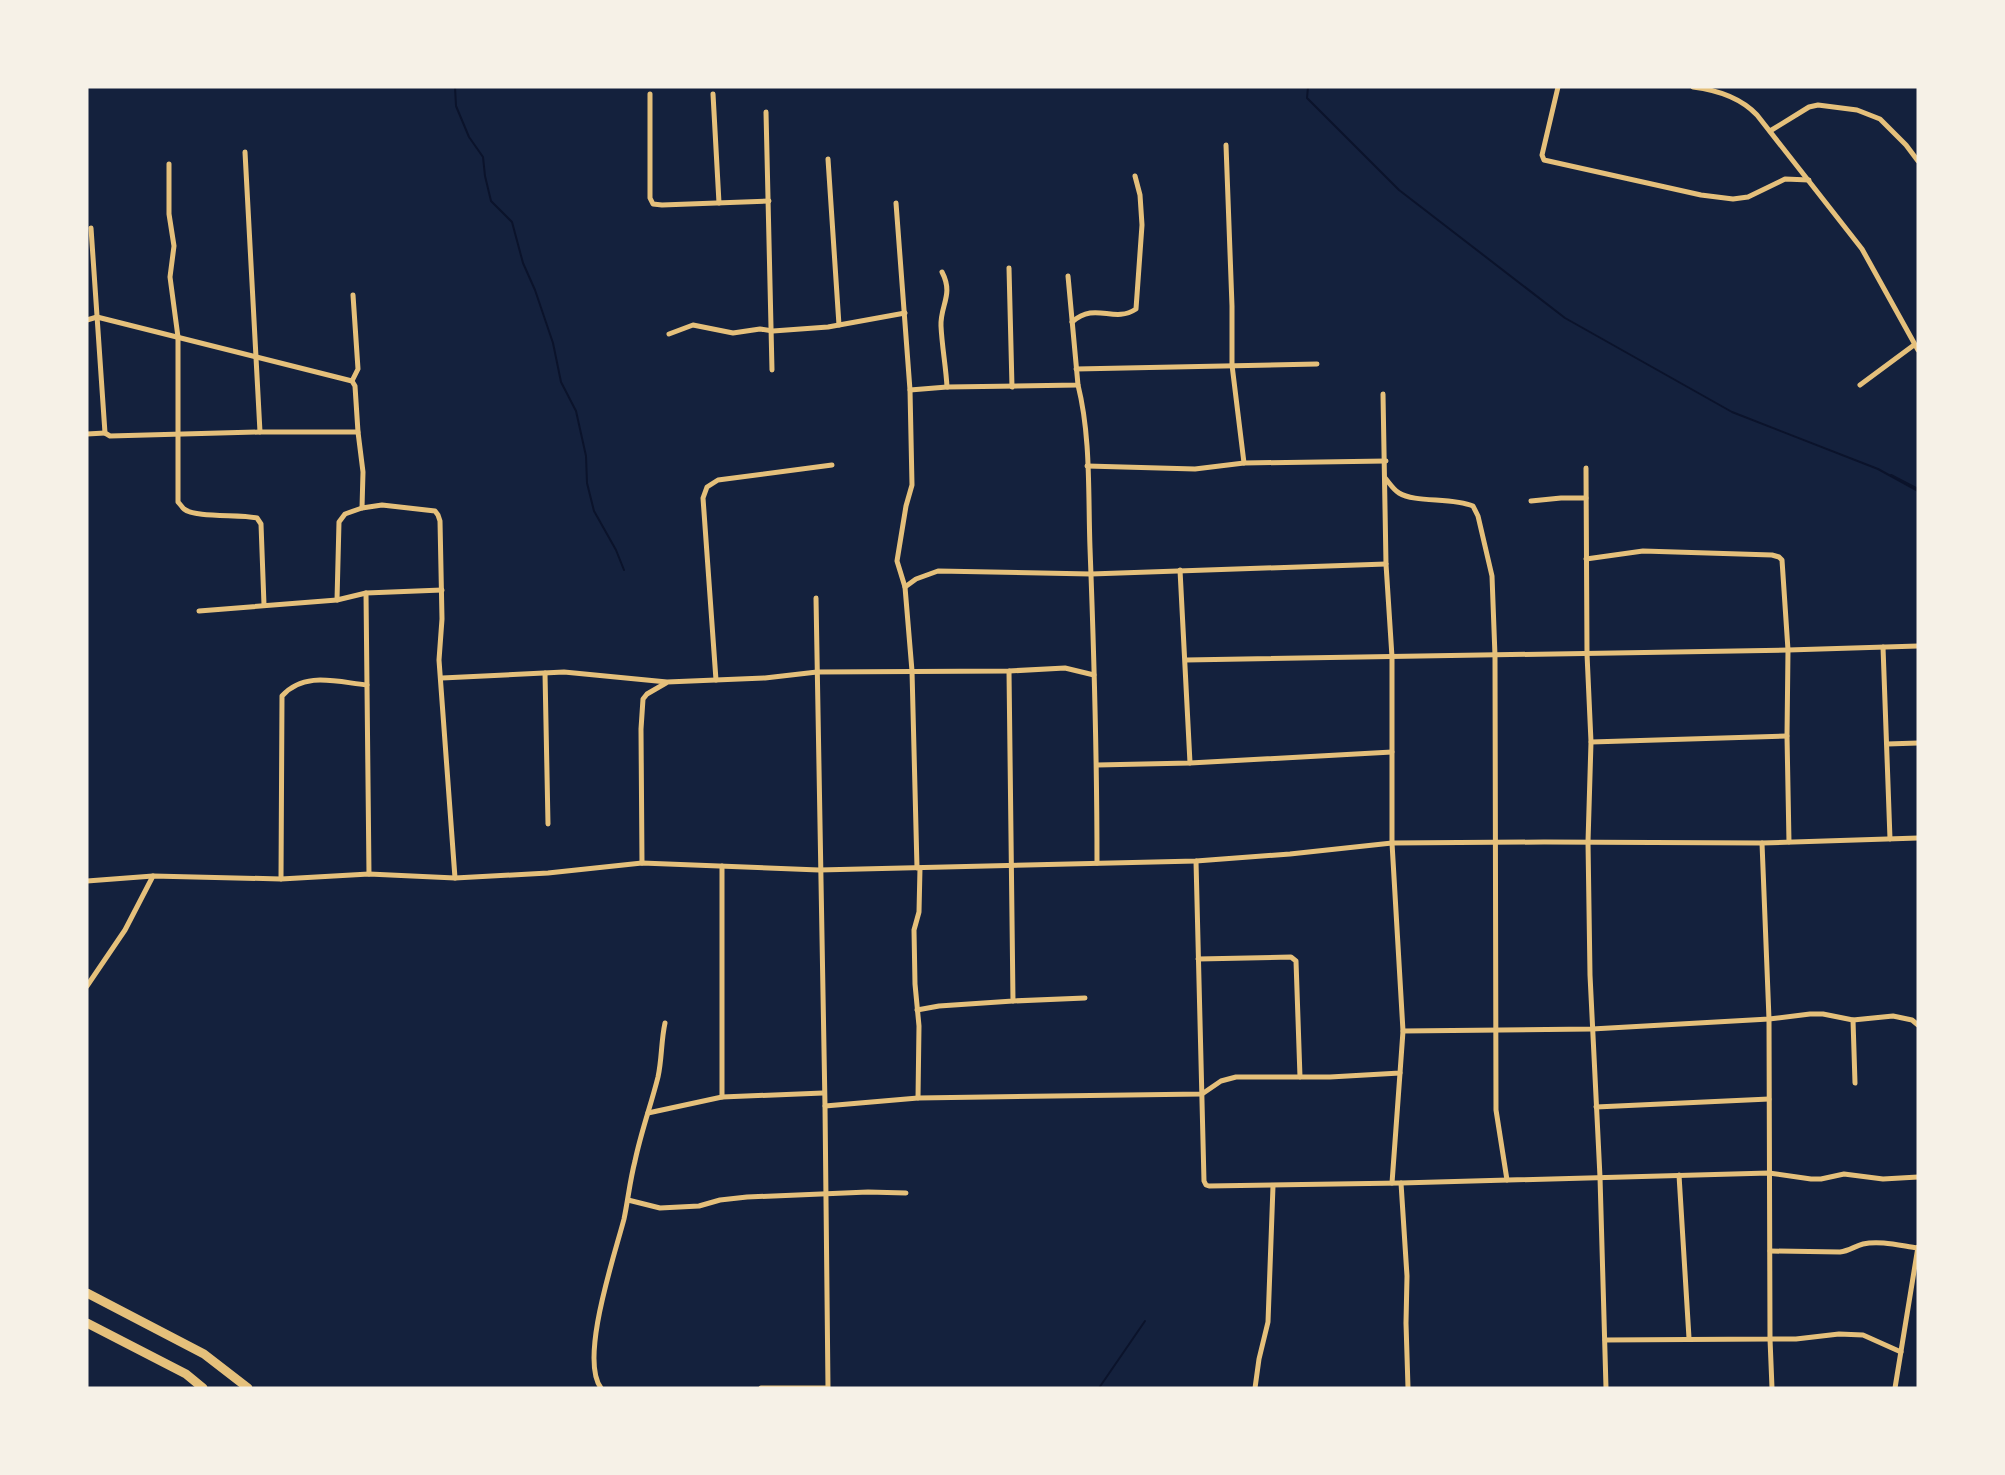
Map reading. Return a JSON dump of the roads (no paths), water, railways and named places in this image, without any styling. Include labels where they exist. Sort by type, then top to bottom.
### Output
[{"type":"highway","points":[[87,1293],[204,1354],[248,1388]]},
{"type":"highway","points":[[87,1323],[186,1374],[203,1388]]},
{"type":"street","points":[[1558,87],[1542,155],[1544,160],[1701,195],[1733,199],[1748,197],[1785,179],[1809,180]]},
{"type":"street","points":[[1693,87],[1746,103],[1862,249],[1916,347],[1860,385]]},
{"type":"street","points":[[650,94],[650,198],[652,204],[769,201]]},
{"type":"street","points":[[713,94],[719,203]]},
{"type":"street","points":[[1770,131],[1809,107],[1818,105],[1857,110],[1880,119],[1906,145],[1918,161]]},
{"type":"street","points":[[766,112],[773,331],[772,370]]},
{"type":"street","points":[[1226,145],[1232,365],[1244,463]]},
{"type":"street","points":[[245,152],[260,432]]},
{"type":"street","points":[[828,159],[839,325]]},
{"type":"street","points":[[169,164],[169,214],[174,246],[170,277],[178,337],[178,502],[184,509],[193,513],[257,518],[261,524],[264,605]]},
{"type":"street","points":[[1072,321],[1086,312],[1122,314],[1136,309],[1142,225],[1141,202],[1135,176]]},
{"type":"street","points":[[896,203],[910,390],[912,485],[906,506],[897,561],[905,587],[912,671],[919,868],[919,912],[914,930],[919,1026],[918,1098]]},
{"type":"street","points":[[91,228],[105,433]]},
{"type":"street","points":[[1009,268],[1012,387]]},
{"type":"street","points":[[942,272],[947,281],[948,290],[941,322],[948,387]]},
{"type":"street","points":[[1068,276],[1076,369],[1085,415],[1097,765],[1097,863]]},
{"type":"street","points":[[352,381],[358,369],[353,295]]},
{"type":"street","points":[[669,334],[693,325],[726,333],[760,329],[773,331],[839,325],[905,313]]},
{"type":"street","points":[[87,320],[97,317],[352,381],[355,386],[363,472],[362,508]]},
{"type":"street","points":[[1076,369],[1317,364]]},
{"type":"street","points":[[910,390],[948,387],[1078,385]]},
{"type":"street","points":[[1383,394],[1386,461],[1386,564],[1392,657],[1392,843],[1403,1031],[1392,1183]]},
{"type":"street","points":[[87,434],[105,433],[110,436],[358,432]]},
{"type":"street","points":[[1087,466],[1195,469],[1244,463],[1386,461]]},
{"type":"street","points":[[716,680],[703,498],[707,487],[718,480],[832,465]]},
{"type":"street","points":[[1586,468],[1587,654],[1591,742],[1588,842],[1592,1029],[1600,1177],[1606,1388]]},
{"type":"street","points":[[1386,479],[1397,492],[1406,496],[1463,502],[1473,506],[1478,516],[1492,576],[1495,656],[1496,1110],[1507,1180]]},
{"type":"street","points":[[1531,501],[1586,498]]},
{"type":"street","points":[[337,600],[339,522],[345,514],[362,508],[382,505],[435,512],[438,515],[442,590],[439,660],[455,878]]},
{"type":"street","points":[[1586,559],[1643,551],[1779,557],[1782,560],[1788,650],[1789,842]]},
{"type":"street","points":[[905,587],[916,579],[938,572],[1091,574],[1386,564]]},
{"type":"street","points":[[1180,570],[1190,763]]},
{"type":"street","points":[[199,610],[337,600],[366,593],[442,590]]},
{"type":"street","points":[[366,593],[369,874]]},
{"type":"street","points":[[760,1388],[828,1388],[816,597]]},
{"type":"street","points":[[1186,660],[1495,656],[1918,646]]},
{"type":"street","points":[[1883,647],[1890,839]]},
{"type":"street","points":[[442,678],[564,672],[667,682],[817,672],[1009,671],[1065,668],[1094,675]]},
{"type":"street","points":[[1009,671],[1013,1001]]},
{"type":"street","points":[[545,673],[548,824]]},
{"type":"street","points":[[281,879],[282,696],[299,682],[311,679],[367,685]]},
{"type":"street","points":[[642,863],[641,729],[643,699],[667,682]]},
{"type":"street","points":[[1591,742],[1787,736]]},
{"type":"street","points":[[1887,744],[1918,743]]},
{"type":"street","points":[[1097,765],[1190,763],[1392,752]]},
{"type":"street","points":[[87,881],[153,876],[281,879],[369,874],[455,878],[548,873],[642,863],[819,870],[1196,861],[1392,843],[1762,843],[1918,838]]},
{"type":"street","points":[[1762,843],[1768,1019],[1772,1388]]},
{"type":"street","points":[[1196,861],[1204,1181],[1206,1185],[1401,1184],[1769,1173],[1811,1179],[1844,1174],[1883,1179],[1918,1178]]},
{"type":"street","points":[[722,866],[722,1097]]},
{"type":"street","points":[[87,986],[125,930],[153,876]]},
{"type":"street","points":[[1198,959],[1291,957],[1296,961],[1300,1077]]},
{"type":"street","points":[[917,1010],[939,1006],[1085,998]]},
{"type":"street","points":[[1403,1031],[1592,1029],[1824,1014],[1853,1020],[1893,1016],[1912,1020],[1918,1025]]},
{"type":"street","points":[[1853,1020],[1855,1083]]},
{"type":"street","points":[[601,1388],[594,1368],[597,1325],[628,1200],[635,1161],[658,1074],[665,1023]]},
{"type":"street","points":[[825,1106],[918,1098],[1202,1094],[1221,1081],[1236,1077],[1330,1077],[1400,1073]]},
{"type":"street","points":[[648,1113],[722,1097],[824,1093]]},
{"type":"street","points":[[1596,1107],[1769,1100]]},
{"type":"street","points":[[1679,1175],[1689,1338]]},
{"type":"street","points":[[1401,1184],[1407,1276],[1408,1388]]},
{"type":"street","points":[[1255,1388],[1268,1322],[1273,1186]]},
{"type":"street","points":[[628,1200],[660,1208],[699,1206],[720,1200],[747,1197],[868,1192],[906,1193]]},
{"type":"street","points":[[1770,1251],[1840,1252],[1863,1244],[1878,1243],[1918,1247],[1895,1388]]},
{"type":"street","points":[[1605,1340],[1796,1339],[1839,1334],[1863,1335],[1901,1353]]},
{"type":"waterway","points":[[455,87],[456,106],[469,137],[483,157],[491,201],[512,222],[523,263],[553,343],[561,382],[576,411],[586,456],[587,483],[594,511],[616,550],[624,570]]},
{"type":"waterway","points":[[1308,87],[1307,98],[1399,190],[1565,318],[1732,412],[1878,469],[1918,491]]},
{"type":"waterway","points":[[1891,475],[1918,489]]},
{"type":"waterway","points":[[1099,1388],[1145,1321]]}]
